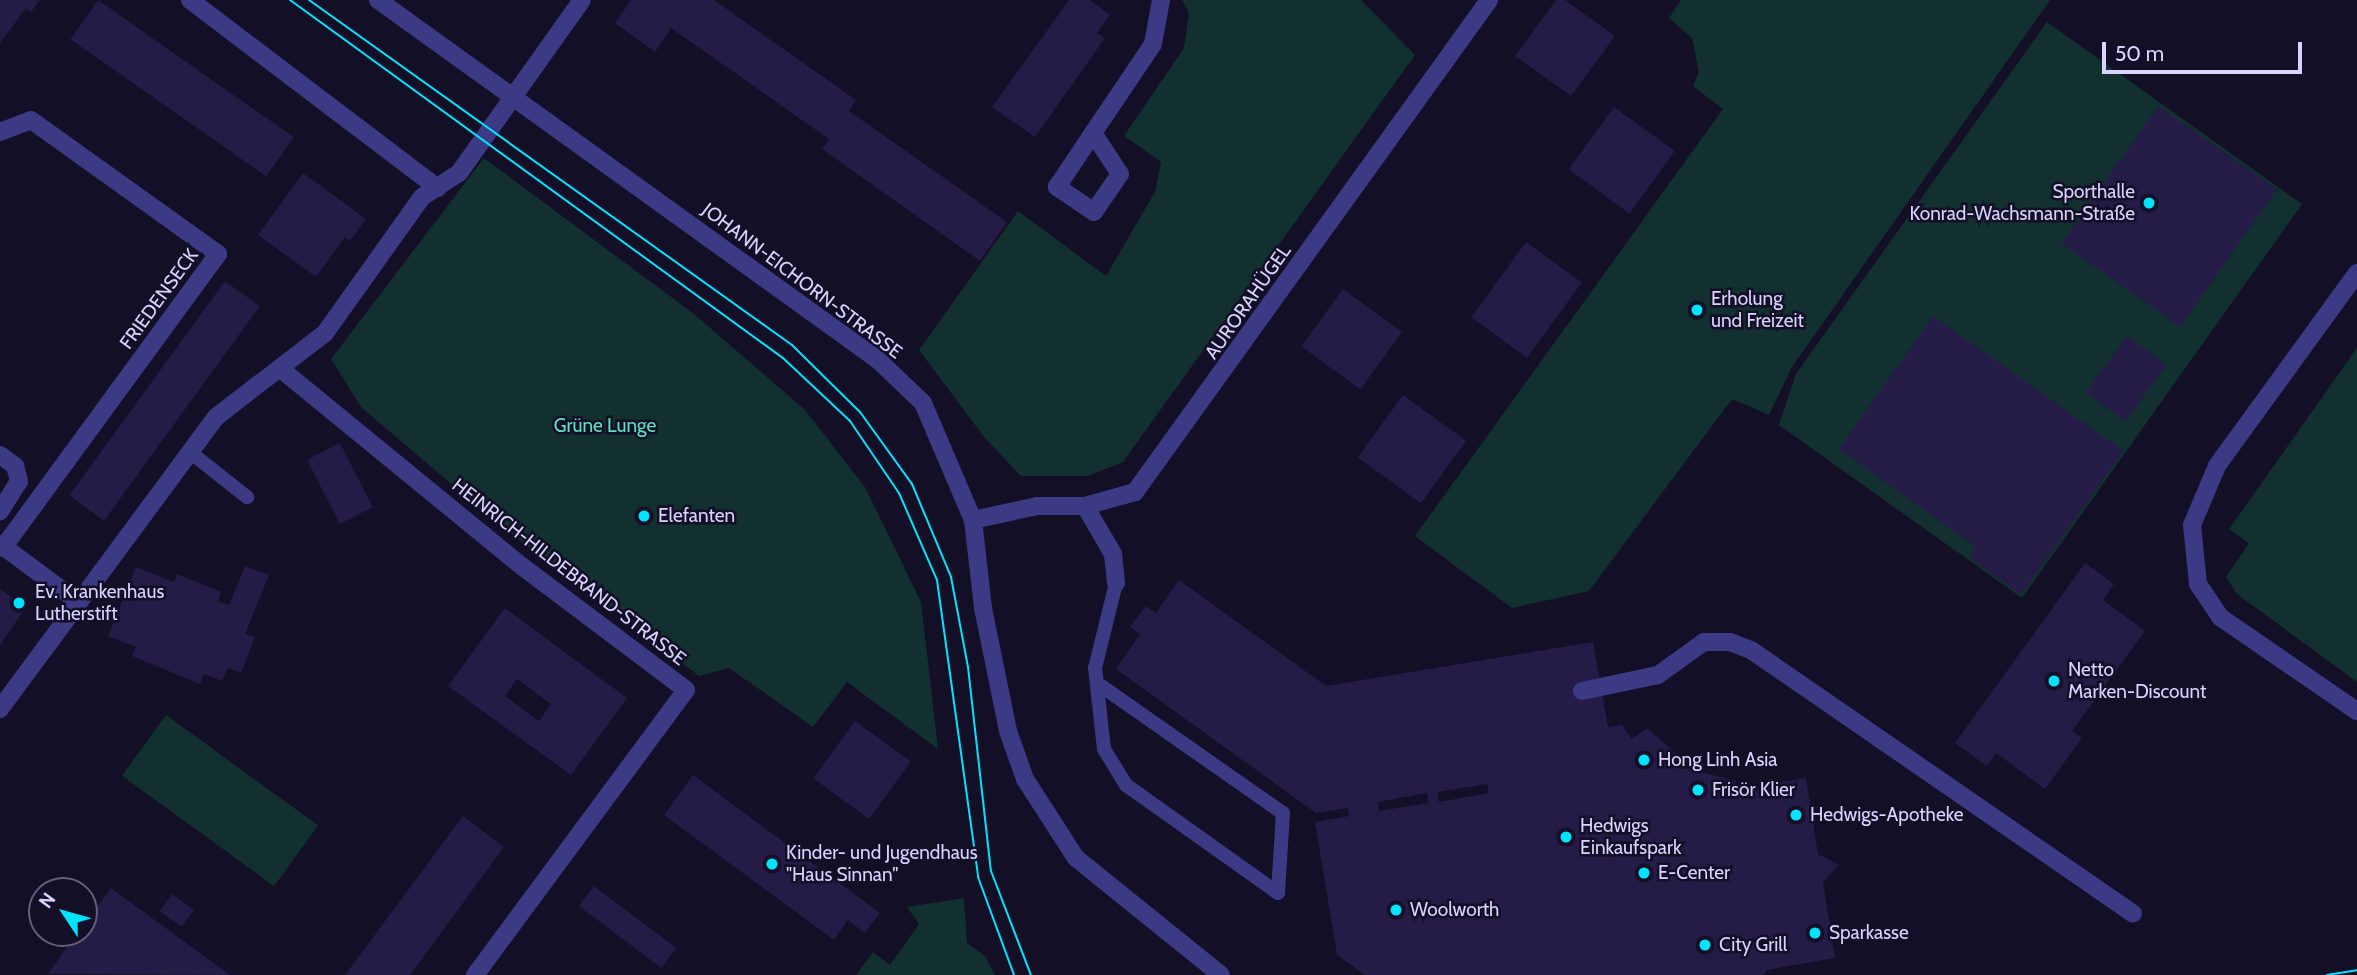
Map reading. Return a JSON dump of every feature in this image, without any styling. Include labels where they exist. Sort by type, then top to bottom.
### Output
[{"type":"street","points":[[190,0],[438,188]]},
{"type":"street","name":"JOHANN-EICHORN-STRASSE","points":[[378,0],[513,94],[878,360],[923,403],[973,520],[983,608],[1008,731],[1045,817],[1076,858],[1222,975]]},
{"type":"street","points":[[0,709],[216,417],[282,370],[325,333],[422,197],[459,173],[582,0]]},
{"type":"street","points":[[1093,133],[1153,44],[1161,0]]},
{"type":"street","name":"AURORAHÜGEL","points":[[973,520],[1037,506],[1085,506],[1135,492],[1489,0]]},
{"type":"street","name":"FRIEDENSECK","points":[[0,132],[31,120],[218,254],[1,546],[79,602]]},
{"type":"street","points":[[2357,273],[2217,466],[2192,525],[2198,584],[2220,617],[2357,711]]},
{"type":"street","name":"HEINRICH-HILDEBRAND-STRASSE","points":[[282,370],[685,690],[475,975]]},
{"type":"street","points":[[0,455],[15,466],[19,481],[0,512]]},
{"type":"street","points":[[1085,506],[1113,554],[1116,583]]},
{"type":"street","points":[[1583,691],[1658,675],[1704,642],[1751,649],[2133,914]]},
{"type":"lane","points":[[190,452],[247,497]]},
{"type":"lane","points":[[1097,683],[1283,813],[1278,893],[1126,785],[1104,749],[1095,668],[1116,583]]},
{"type":"green space","points":[[1182,0],[1361,0],[1415,55],[1123,462],[1088,476],[1021,476],[984,437],[919,350],[1018,211],[1106,276],[1155,192],[1161,162],[1124,136],[1184,48],[1189,13]]},
{"type":"green space","points":[[1681,0],[2050,0],[1792,367],[1769,415],[1732,399],[1589,591],[1512,608],[1415,536],[1723,109],[1693,86],[1699,72],[1692,38],[1669,18]]},
{"type":"green space","points":[[2047,22],[2302,204],[2022,598],[1779,425],[1796,374]]},
{"type":"green space","name":"Grüne Lunge","points":[[484,158],[694,314],[805,410],[865,487],[921,602],[938,749],[847,682],[813,727],[729,668],[699,676],[497,523],[361,407],[331,359]]},
{"type":"green space","points":[[2357,348],[2357,682],[2237,594],[2226,577],[2249,543],[2229,529]]},
{"type":"green space","points":[[166,715],[318,826],[274,886],[122,776]]},
{"type":"green space","points":[[964,898],[967,943],[985,956],[995,975],[856,975],[873,952],[890,965],[919,924],[907,907]]},
{"type":"building","points":[[0,0],[40,0],[31,12],[26,8],[0,43]]},
{"type":"building","points":[[98,0],[294,137],[266,176],[70,39]]},
{"type":"building","points":[[631,0],[714,0],[856,100],[849,111],[1007,222],[980,261],[822,149],[829,139],[671,28],[655,52],[615,23]]},
{"type":"building","points":[[1069,0],[1090,0],[1110,15],[1097,33],[1105,38],[1035,137],[992,107]]},
{"type":"building","points":[[1556,0],[1565,0],[1615,36],[1571,96],[1515,56]]},
{"type":"building","name":"Sporthalle Konrad-Wachsmann-Straße","points":[[2158,106],[2277,189],[2180,327],[2062,244]]},
{"type":"building","points":[[1614,107],[1675,151],[1629,213],[1569,169]]},
{"type":"building","points":[[303,173],[366,219],[350,241],[345,237],[316,277],[258,235]]},
{"type":"building","points":[[1526,242],[1582,283],[1527,358],[1471,317]]},
{"type":"building","points":[[225,281],[260,306],[104,521],[69,495]]},
{"type":"building","points":[[1343,289],[1402,332],[1360,389],[1301,346]]},
{"type":"building","points":[[1933,316],[2123,451],[2021,594],[1969,557],[1976,547],[1839,449]]},
{"type":"building","points":[[2127,336],[2167,365],[2125,421],[2086,393]]},
{"type":"building","points":[[1403,395],[1466,441],[1421,503],[1358,457]]},
{"type":"building","points":[[340,443],[373,507],[340,524],[307,460]]},
{"type":"building","name":"Netto Marken-Discount","points":[[2085,563],[2114,584],[2103,600],[2145,631],[2072,731],[2082,738],[2045,789],[1996,753],[1987,766],[1955,743]]},
{"type":"building","points":[[245,566],[269,575],[245,634],[255,637],[241,673],[228,668],[222,681],[204,674],[200,684],[132,656],[136,647],[108,636],[136,567],[174,582],[177,574],[221,592],[218,601],[229,605]]},
{"type":"building","name":"Hedwigs Einkaufspark","points":[[1179,580],[1326,686],[1593,642],[1608,727],[1622,725],[1632,739],[1647,728],[1688,764],[1686,768],[1736,781],[1736,789],[1806,778],[1818,854],[1839,865],[1823,882],[1835,958],[1767,970],[1763,975],[1365,975],[1337,955],[1315,822],[1349,816],[1348,808],[1316,813],[1116,669],[1140,634],[1130,627],[1146,606],[1156,613]],"holes":[[[1487,784],[1489,793],[1439,802],[1438,792]],[[1427,793],[1428,803],[1379,811],[1378,802]]]},
{"type":"building","points":[[0,589],[26,607],[0,645]]},
{"type":"building","points":[[505,608],[627,698],[571,775],[448,686]],"holes":[[[517,679],[551,704],[539,721],[505,696]]]},
{"type":"building","points":[[855,721],[911,762],[869,819],[813,778]]},
{"type":"building","name":"Kinder- und Jugendhaus \"Haus Sinnan\"","points":[[693,775],[880,913],[865,933],[848,920],[834,940],[664,815]]},
{"type":"building","points":[[463,816],[504,847],[410,975],[345,975]]},
{"type":"building","points":[[594,886],[676,948],[661,968],[579,906]]},
{"type":"building","points":[[111,888],[230,975],[48,974],[67,947],[98,947],[98,905]]},
{"type":"building","points":[[172,894],[194,910],[181,927],[160,911]]},
{"type":"tram line","points":[[290,0],[783,358],[850,421],[899,493],[937,580],[978,877],[1014,975]]},
{"type":"tram line","points":[[309,0],[792,345],[860,412],[912,484],[951,577],[968,667],[991,871],[1031,975]]},
{"type":"tram line","points":[[2327,975],[2357,970]]},
{"type":"place","name":"Sporthalle Konrad-Wachsmann-Straße","points":[[2149,203]]},
{"type":"place","name":"Erholung und Freizeit","points":[[1697,310]]},
{"type":"place","name":"Elefanten","points":[[644,516]]},
{"type":"place","name":"Ev. Krankenhaus Lutherstift","points":[[19,603]]},
{"type":"place","name":"Netto Marken-Discount","points":[[2054,681]]},
{"type":"place","name":"Hong Linh Asia","points":[[1644,760]]},
{"type":"place","name":"Frisör Klier","points":[[1698,790]]},
{"type":"place","name":"Hedwigs-Apotheke","points":[[1796,815]]},
{"type":"place","name":"Hedwigs Einkaufspark","points":[[1566,837]]},
{"type":"place","name":"Kinder- und Jugendhaus \"Haus Sinnan\"","points":[[772,864]]},
{"type":"place","name":"E-Center","points":[[1644,873]]},
{"type":"place","name":"Woolworth","points":[[1396,910]]},
{"type":"place","name":"Sparkasse","points":[[1815,933]]},
{"type":"place","name":"City Grill","points":[[1705,945]]}]
